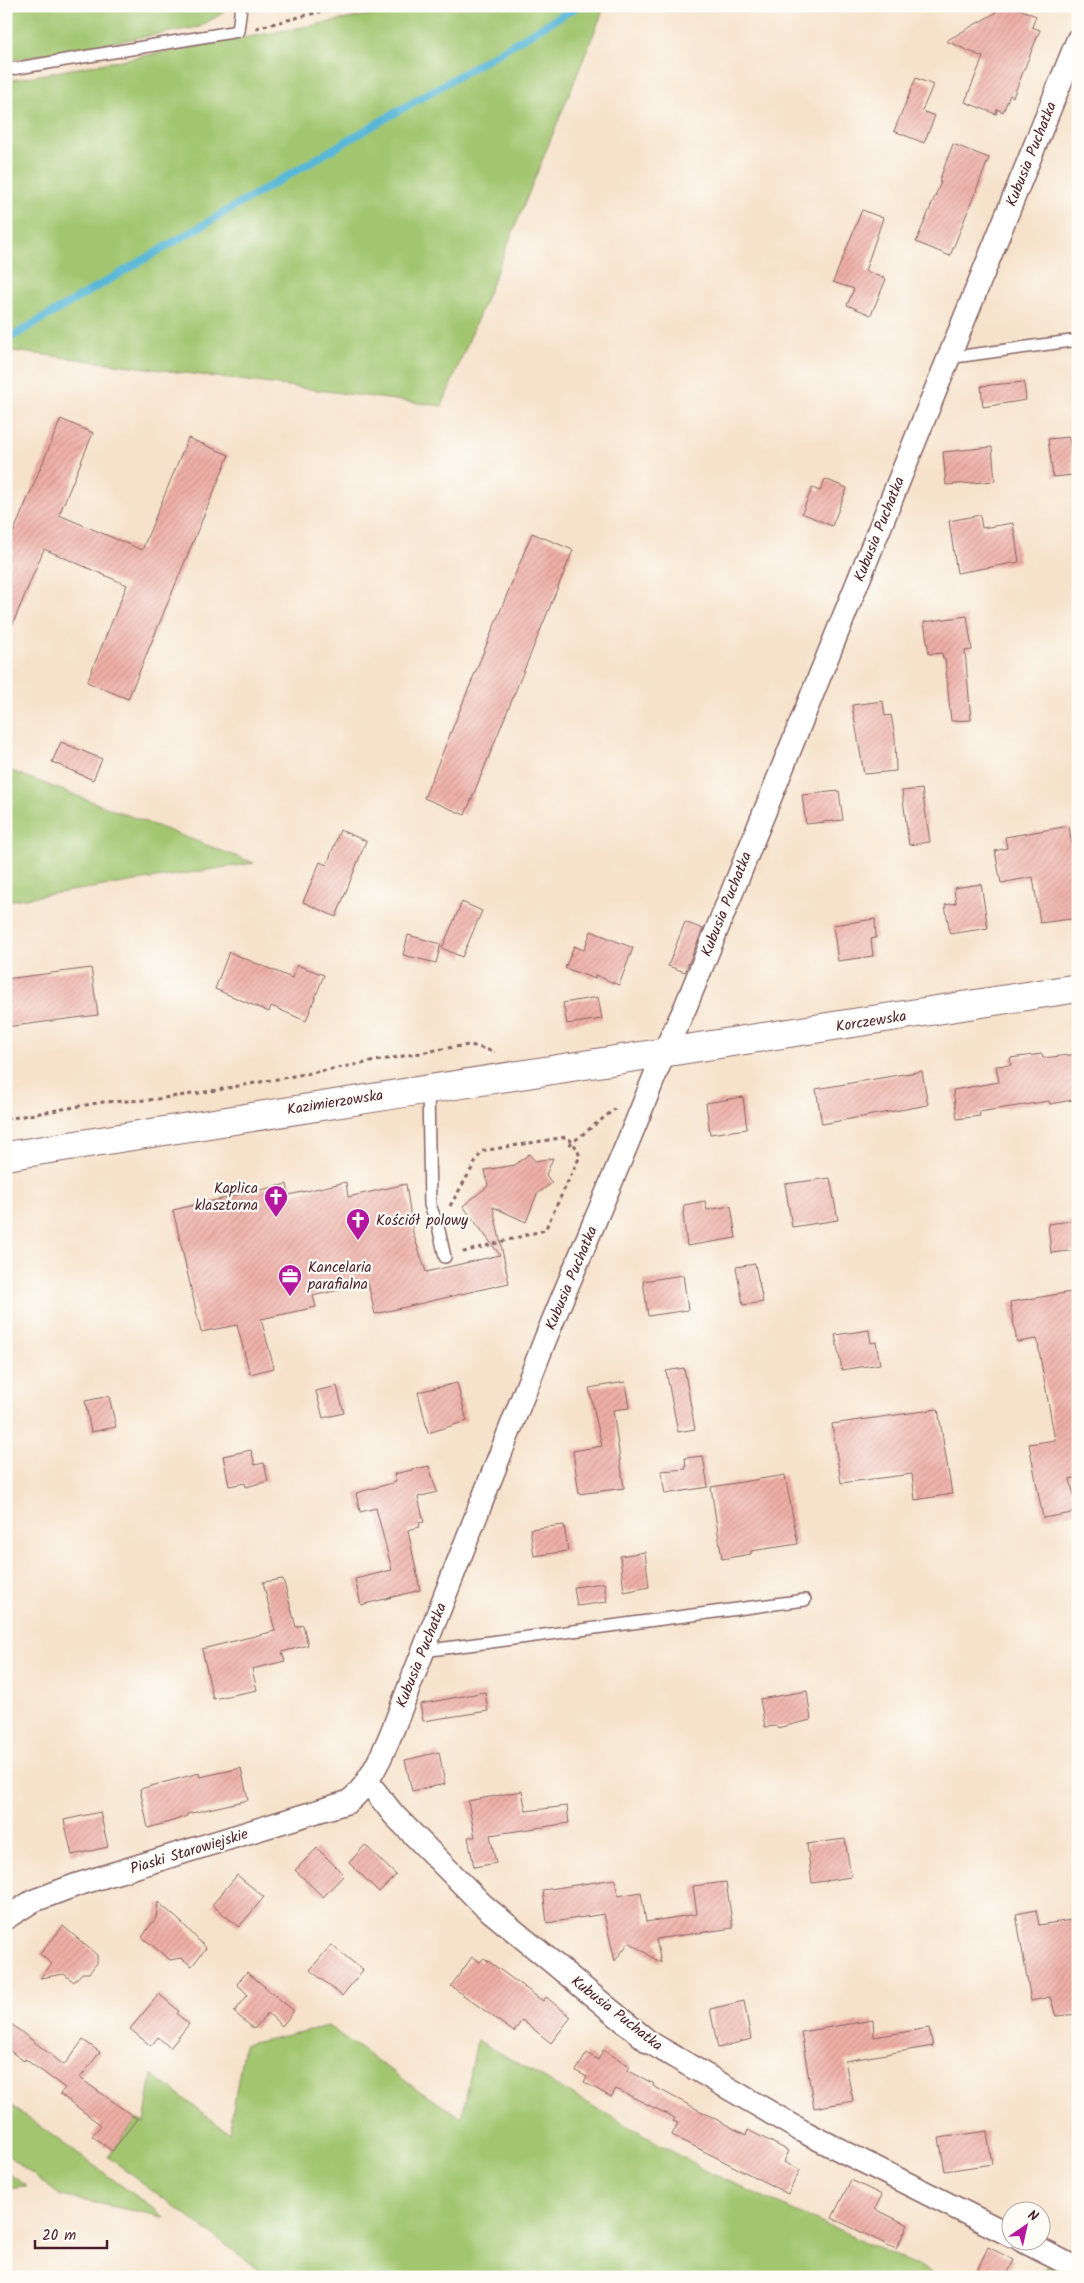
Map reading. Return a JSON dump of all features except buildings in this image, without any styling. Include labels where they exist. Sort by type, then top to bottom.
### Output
[{"type":"street","name":"Kubusia Puchatka","points":[[1002,2231],[802,2130],[650,2042],[483,1905],[394,1815],[367,1781],[379,1759],[546,1337],[664,1052],[685,1008],[1078,40]]},
{"type":"street","name":"Korczewska","points":[[664,1052],[1078,988]]},
{"type":"street","name":"Kazimierzowska","points":[[6,1156],[664,1052]]},
{"type":"street","name":"Piaski Starowiejskie","points":[[6,1918],[33,1901],[76,1885],[348,1802],[358,1795],[367,1781]]},
{"type":"street","points":[[1041,2250],[1078,2269]]},
{"type":"lane","points":[[6,70],[238,31],[241,6]]},
{"type":"lane","points":[[948,358],[1078,340]]},
{"type":"lane","points":[[428,1088],[430,1205],[438,1226],[445,1257]]},
{"type":"lane","points":[[423,1651],[805,1600]]},
{"type":"path","points":[[238,31],[343,6]]},
{"type":"path","points":[[6,1119],[103,1102],[200,1093],[471,1045],[497,1052]]},
{"type":"path","points":[[569,1146],[616,1108]]},
{"type":"path","points":[[438,1226],[482,1151],[544,1139],[566,1137],[573,1142],[580,1156],[545,1230],[445,1257]]},
{"type":"green space","points":[[6,6],[229,6],[223,13],[199,27],[6,61]]},
{"type":"green space","points":[[419,6],[605,6],[442,406],[6,350],[6,81]]},
{"type":"green space","points":[[6,769],[254,863],[6,901]]},
{"type":"green space","points":[[328,2026],[424,2094],[462,2118],[477,2040],[712,2174],[942,2277],[269,2277],[108,2157],[137,2119],[144,2123],[152,2074],[229,2133],[244,2045]]},
{"type":"green space","points":[[6,2102],[165,2217],[61,2196],[6,2154]]},
{"type":"green space","points":[[6,2172],[27,2186],[6,2188]]},
{"type":"green space","points":[[1050,2261],[1078,2277],[1041,2277]]},
{"type":"waterway","points":[[6,340],[578,6]]},
{"type":"place","name":"Kaplica klasztorna","points":[[276,1218]]},
{"type":"place","name":"Kościół polowy","points":[[358,1241]]},
{"type":"place","name":"Kancelaria parafialna","points":[[290,1297]]}]
